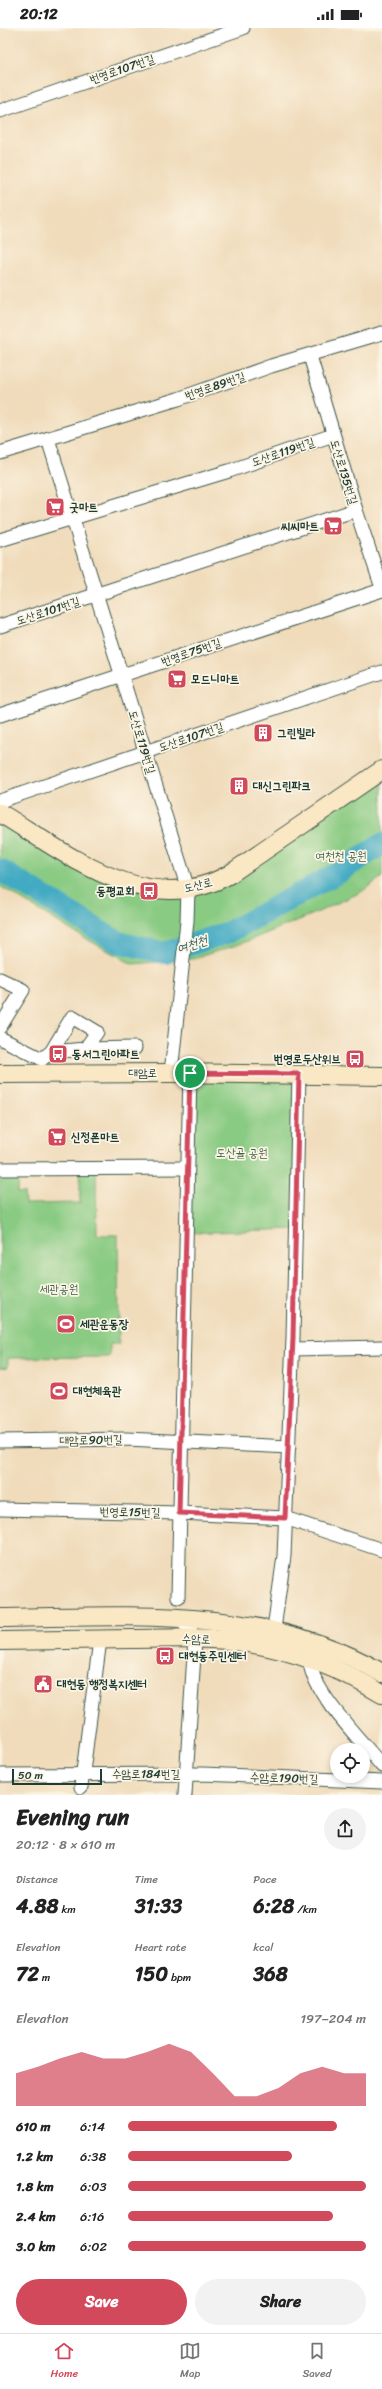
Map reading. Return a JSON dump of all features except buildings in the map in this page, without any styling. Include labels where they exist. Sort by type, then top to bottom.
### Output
[{"type":"main road","name":"도산로","points":[[0,813],[95,871],[131,885],[159,890],[188,889],[210,883],[230,874],[382,770]]},
{"type":"main road","name":"대암로","points":[[0,1074],[190,1073],[382,1076]]},
{"type":"main road","name":"수암로","points":[[0,1618],[172,1617],[236,1623],[274,1629],[339,1651],[382,1673]]},
{"type":"main road","name":"수암로","points":[[0,1641],[234,1640],[262,1646],[335,1669],[382,1694]]},
{"type":"street","name":"번영로107번길","points":[[0,111],[243,28]]},
{"type":"street","name":"번영로89번길","points":[[0,454],[178,398],[271,366],[310,356],[382,333]]},
{"type":"street","name":"도산로135번길","points":[[310,356],[356,510],[382,588]]},
{"type":"street","name":"도산로119번길","points":[[72,518],[229,471],[333,435]]},
{"type":"street","name":"도산로119번길","points":[[48,439],[188,889],[187,921],[171,1073]]},
{"type":"street","points":[[96,596],[356,510]]},
{"type":"street","points":[[0,540],[72,518]]},
{"type":"street","name":"번영로75번길","points":[[0,715],[382,588]]},
{"type":"street","name":"도산로101번길","points":[[0,626],[96,596]]},
{"type":"street","name":"도산로107번길","points":[[0,801],[382,672]]},
{"type":"street","points":[[0,980],[23,990],[0,1027]]},
{"type":"street","points":[[0,1038],[42,1059],[51,1052],[72,1017],[97,1032],[85,1049]]},
{"type":"street","points":[[51,1052],[85,1049],[135,1048]]},
{"type":"street","points":[[178,1597],[190,1073]]},
{"type":"street","points":[[274,1629],[284,1556],[289,1447],[293,1349],[299,1074]]},
{"type":"street","points":[[0,1169],[187,1168]]},
{"type":"street","points":[[293,1349],[382,1347]]},
{"type":"street","name":"대암로90번길","points":[[0,1441],[127,1439],[289,1447]]},
{"type":"street","name":"번영로15번길","points":[[0,1509],[179,1513],[285,1518],[382,1550]]},
{"type":"street","points":[[172,1617],[188,1626],[195,1639],[185,1795]]},
{"type":"street","points":[[81,1780],[100,1640]]},
{"type":"street","points":[[310,1660],[311,1674],[322,1693],[382,1766]]},
{"type":"street","name":"수암로184번길","points":[[0,1775],[81,1780],[186,1774]]},
{"type":"street","name":"수암로190번길","points":[[186,1774],[382,1782]]},
{"type":"green space","name":"여천천 공원","points":[[382,779],[382,877],[361,892],[316,913],[240,944],[192,959],[132,964],[74,932],[0,886],[0,821],[177,896]]},
{"type":"green space","name":"도산골 공원","points":[[190,1073],[299,1074],[296,1229],[186,1233]]},
{"type":"green space","name":"세관공원","points":[[0,1171],[18,1171],[18,1193],[24,1193],[25,1204],[80,1203],[80,1171],[96,1171],[97,1235],[118,1235],[119,1344],[110,1344],[110,1357],[8,1358],[8,1367],[0,1368]]},
{"type":"waterway","name":"여천천","points":[[0,870],[118,942],[165,953],[229,932],[341,871],[382,844]]},
{"type":"place","name":"굿마트","points":[[55,507]]},
{"type":"place","name":"씨씨마트","points":[[333,526]]},
{"type":"place","name":"모드니마트","points":[[177,679]]},
{"type":"place","name":"그린빌라","points":[[263,733]]},
{"type":"place","name":"대신그린파크","points":[[239,786]]},
{"type":"place","name":"동평교회","points":[[149,891]]},
{"type":"place","name":"동서그린아파트","points":[[58,1054]]},
{"type":"place","name":"번영로두산위브","points":[[355,1059]]},
{"type":"place","name":"신정폰마트","points":[[57,1137]]},
{"type":"place","name":"세관운동장","points":[[66,1324]]},
{"type":"place","name":"대현체육관","points":[[59,1391]]},
{"type":"place","name":"대현동주민센터","points":[[165,1656]]},
{"type":"place","name":"대현동 행정복지센터","points":[[43,1684]]},
{"type":"route","points":[[190,1073],[299,1074],[293,1338],[285,1518],[179,1513],[186,1286],[190,1073]]}]
